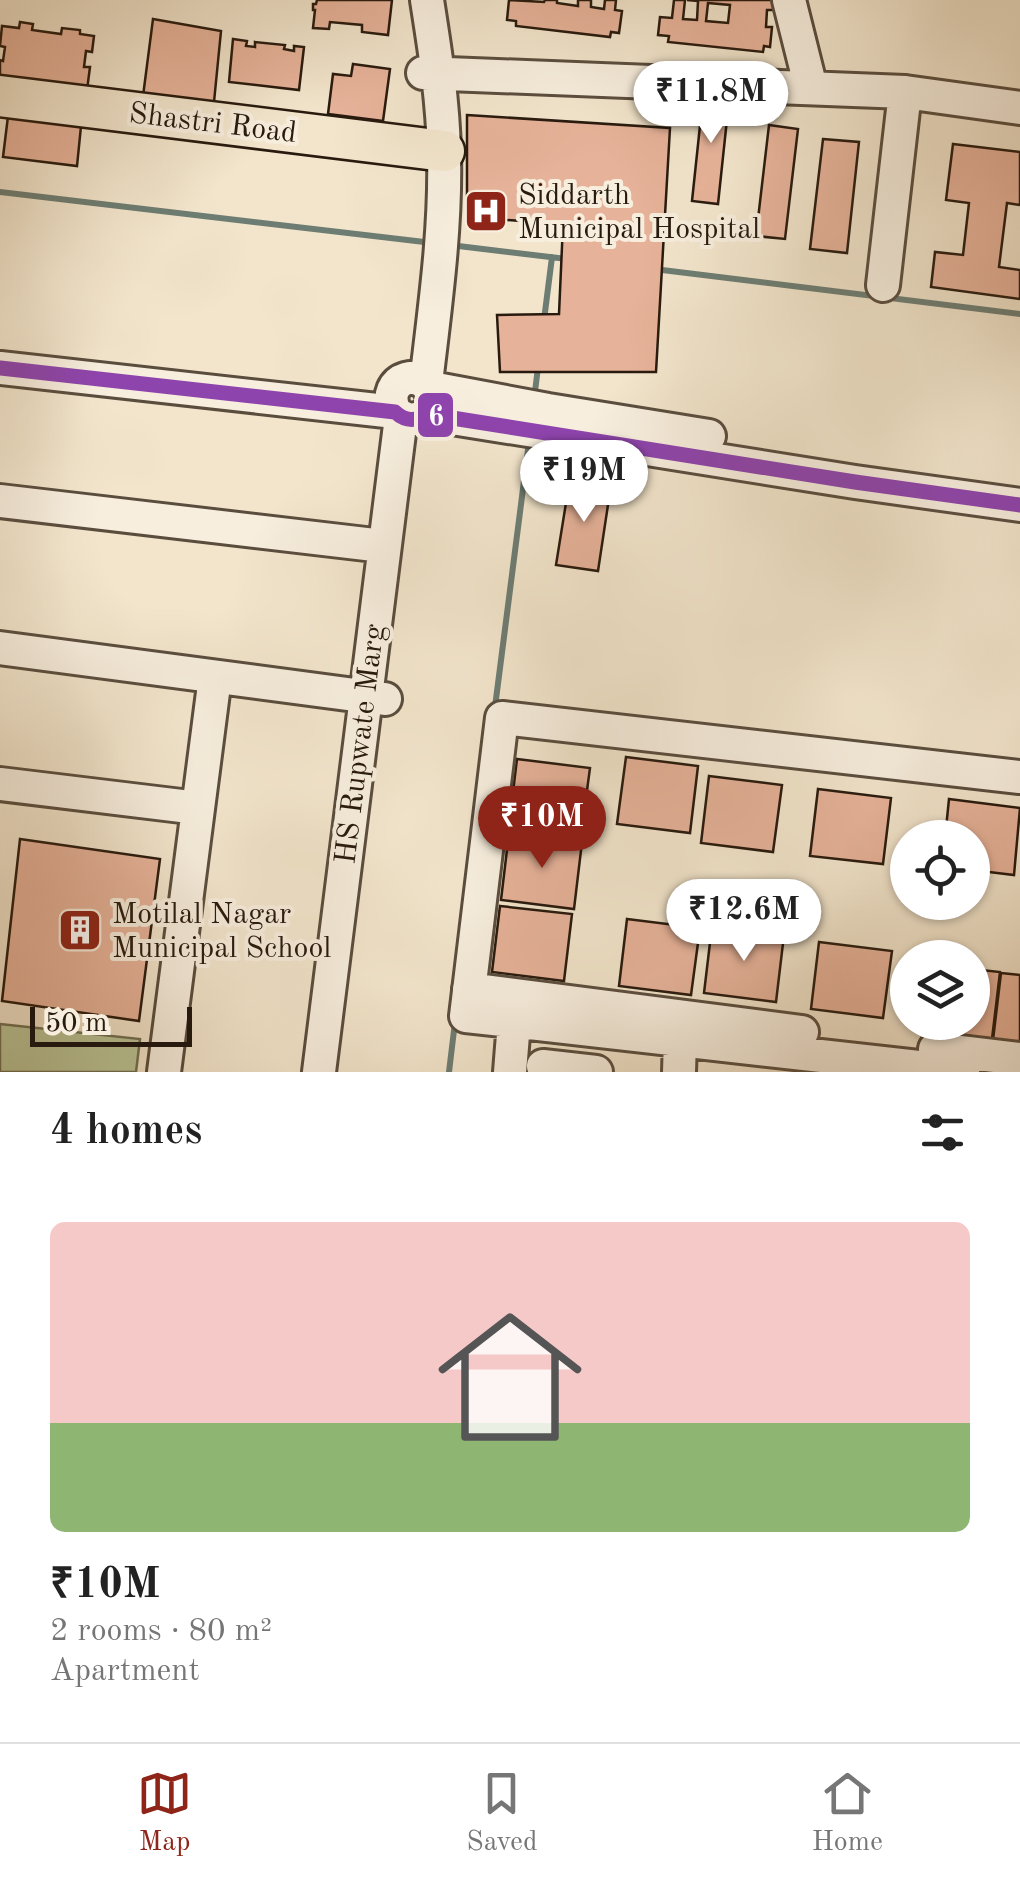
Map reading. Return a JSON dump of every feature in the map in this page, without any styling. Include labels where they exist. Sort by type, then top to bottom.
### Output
[{"type":"main road","name":"Shastri Road","points":[[0,96],[435,150]]},
{"type":"street","points":[[414,0],[431,74]]},
{"type":"street","points":[[427,0],[431,74]]},
{"type":"street","points":[[789,0],[811,88]]},
{"type":"street","points":[[431,74],[905,92],[1020,108]]},
{"type":"street","name":"HS Rupwate Marg","points":[[319,1072],[336,1014],[393,527],[428,280],[434,222],[431,74]]},
{"type":"street","points":[[883,285],[905,92]]},
{"type":"street","points":[[0,353],[329,398]]},
{"type":"street","points":[[0,368],[329,398],[412,401],[935,482],[1020,505]]},
{"type":"street","points":[[935,482],[1020,483]]},
{"type":"street","points":[[0,501],[393,527]]},
{"type":"street","points":[[0,648],[375,698]]},
{"type":"street","points":[[164,1072],[216,677]]},
{"type":"street","points":[[770,1039],[679,1056],[587,1017],[548,1026],[466,1016],[502,718],[1020,777]]},
{"type":"street","points":[[0,784],[198,808]]},
{"type":"street","points":[[470,989],[587,1017],[917,1056],[1020,1060]]},
{"type":"street","points":[[336,1014],[338,1072]]},
{"type":"street","points":[[510,1072],[514,1022]]},
{"type":"street","points":[[548,1026],[543,1069],[596,1072]]},
{"type":"street","points":[[917,1056],[962,1072]]},
{"type":"green space","points":[[0,1024],[140,1039],[136,1072],[0,1072]]},
{"type":"building","points":[[317,0],[392,0],[388,35],[362,32],[362,25],[330,22],[329,29],[313,28],[313,4]]},
{"type":"building","points":[[509,0],[557,0],[578,6],[578,0],[591,0],[591,7],[604,9],[605,0],[616,0],[615,10],[622,11],[619,33],[611,32],[610,37],[516,26],[516,21],[507,20]]},
{"type":"building","points":[[674,0],[685,0],[683,19],[697,20],[698,1],[687,0],[776,0],[775,10],[767,10],[766,27],[772,27],[770,47],[764,46],[763,52],[668,42],[669,36],[658,35],[660,17],[672,18]],"holes":[[[708,3],[730,5],[728,23],[706,21]]]},
{"type":"building","points":[[153,19],[221,31],[214,102],[143,96]]},
{"type":"building","points":[[20,22],[33,24],[32,30],[61,34],[62,28],[94,36],[92,52],[86,51],[84,67],[90,67],[87,90],[0,79],[5,47],[0,46],[2,26],[19,28]]},
{"type":"building","points":[[233,39],[247,41],[246,46],[255,47],[255,42],[285,45],[284,49],[294,51],[294,46],[304,47],[299,90],[229,82]]},
{"type":"building","points":[[353,64],[390,69],[383,121],[328,114],[333,74],[351,76]]},
{"type":"building","points":[[704,88],[730,91],[718,204],[692,201]]},
{"type":"building","points":[[9,108],[82,116],[77,166],[3,157]]},
{"type":"building","points":[[467,115],[670,128],[656,372],[500,372],[497,315],[559,314],[563,224],[467,217]]},
{"type":"building","points":[[769,125],[798,129],[785,239],[756,236]]},
{"type":"building","points":[[823,139],[859,142],[847,253],[810,249]]},
{"type":"building","points":[[953,144],[1020,152],[1020,205],[1007,203],[999,267],[1020,270],[1020,299],[931,287],[935,252],[963,255],[969,203],[946,200]]},
{"type":"building","points":[[570,478],[611,485],[598,571],[556,565]]},
{"type":"building","points":[[626,757],[698,766],[690,833],[617,824]]},
{"type":"building","points":[[517,759],[590,768],[581,835],[509,825]]},
{"type":"building","points":[[709,776],[782,785],[773,852],[701,843]]},
{"type":"building","points":[[818,789],[891,798],[883,864],[810,856]]},
{"type":"building","points":[[949,799],[1020,808],[1014,875],[990,872],[990,820],[947,820]]},
{"type":"building","points":[[509,833],[582,842],[574,909],[501,900]]},
{"type":"building","name":"Motilal Nagar Municipal School","points":[[20,839],[160,859],[139,1021],[2,1001]]},
{"type":"building","points":[[500,906],[572,914],[564,981],[492,972]]},
{"type":"building","points":[[627,919],[700,928],[691,995],[619,986]]},
{"type":"building","points":[[712,926],[784,935],[776,1002],[704,993]]},
{"type":"building","points":[[819,942],[890,951],[883,1018],[811,1009]]},
{"type":"building","points":[[990,971],[1000,972],[990,1039]]},
{"type":"building","points":[[1001,973],[1020,975],[1020,1043],[993,1040]]},
{"type":"waterway","points":[[0,192],[433,243]]},
{"type":"waterway","points":[[450,245],[567,259]]},
{"type":"waterway","points":[[544,320],[552,257]]},
{"type":"waterway","points":[[654,269],[1020,314]]},
{"type":"waterway","points":[[534,400],[538,367]]},
{"type":"waterway","points":[[495,707],[529,442]]},
{"type":"waterway","points":[[449,1072],[455,1022]]},
{"type":"transit line","name":"6","points":[[0,368],[395,412],[410,419],[427,414],[1020,505]]},
{"type":"place","name":"Siddarth Municipal Hospital","points":[[486,211]]},
{"type":"place","name":"Motilal Nagar Municipal School","points":[[80,930]]}]
